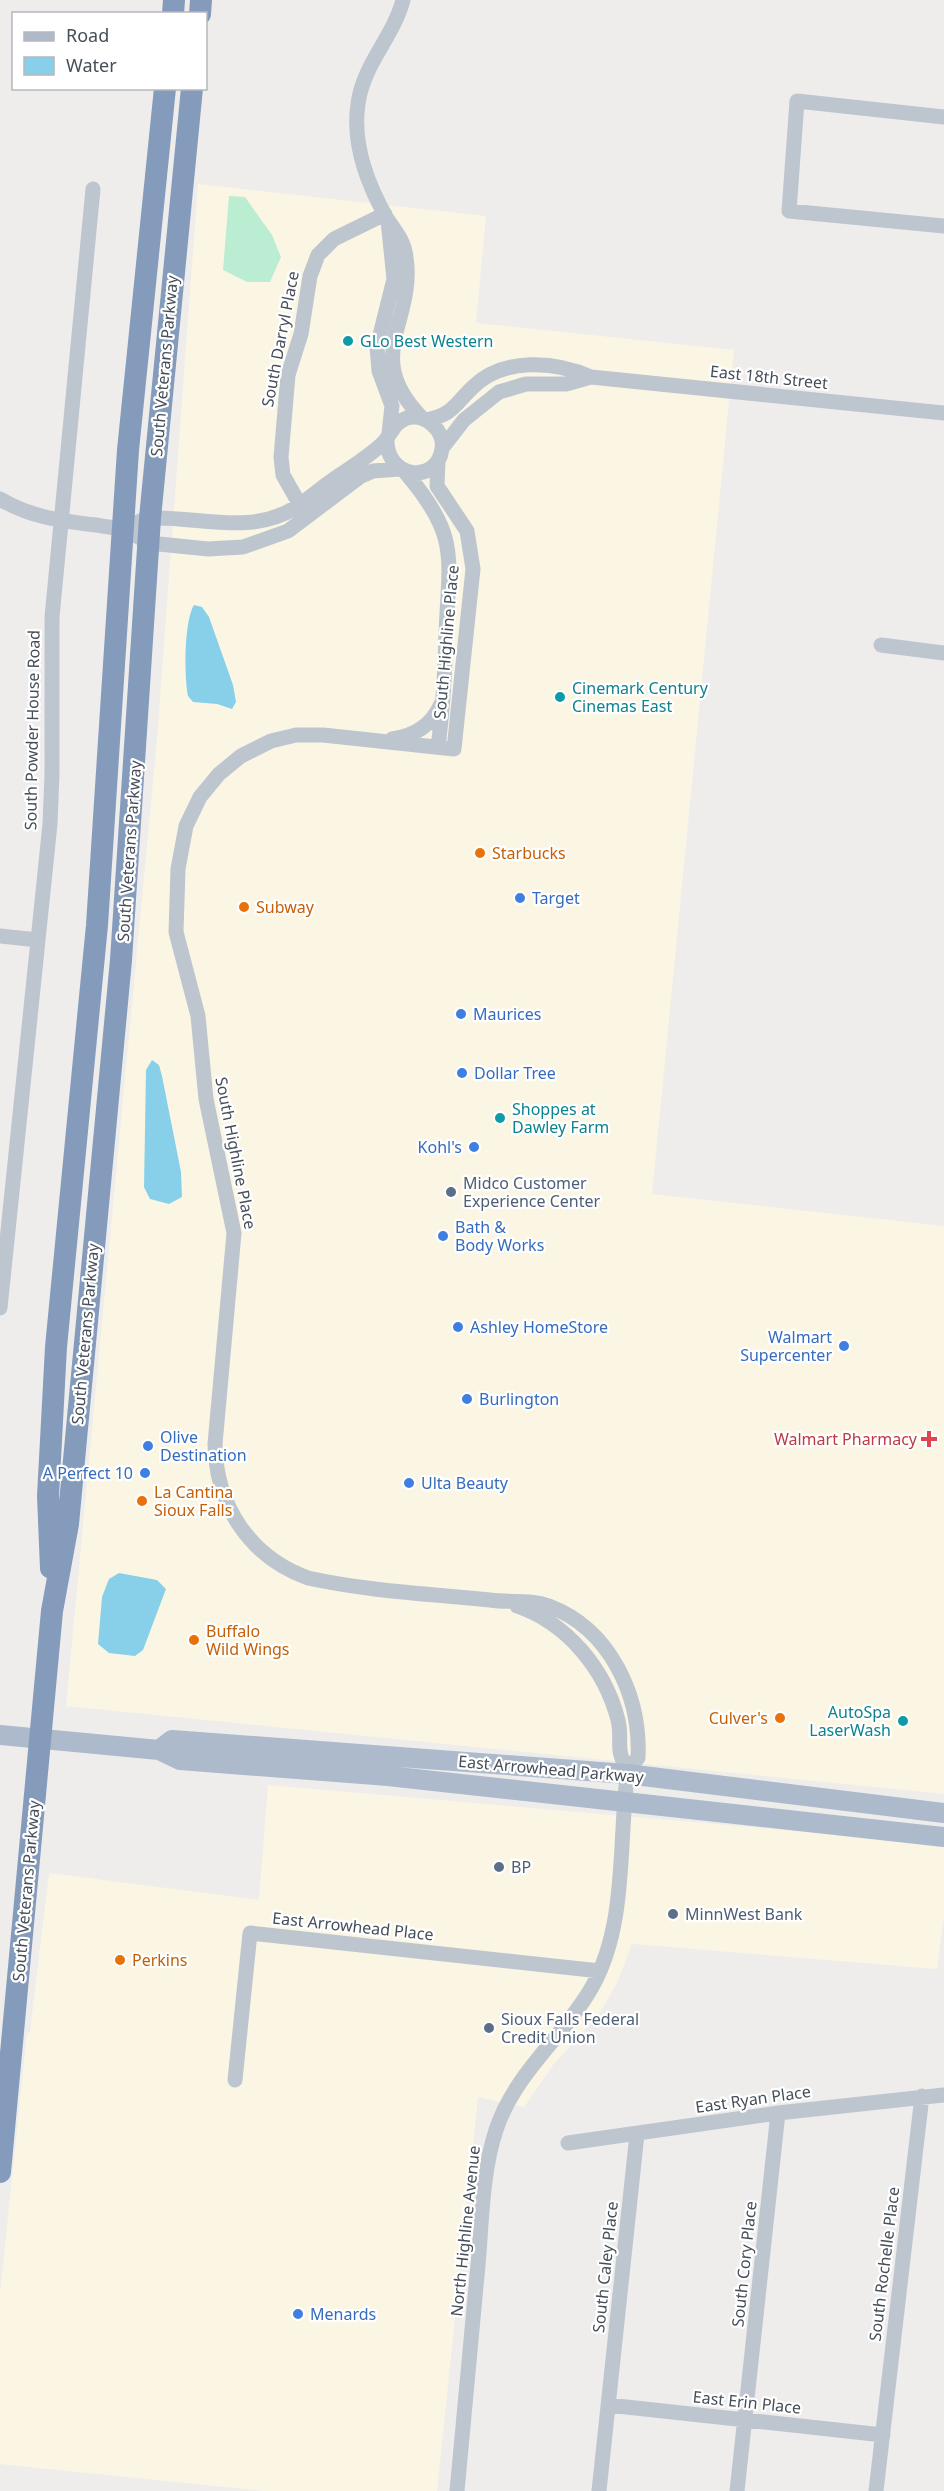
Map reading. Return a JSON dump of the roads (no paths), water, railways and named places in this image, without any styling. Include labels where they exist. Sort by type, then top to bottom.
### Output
[{"type":"highway","name":"South Veterans Parkway","points":[[52,1611],[48,1496],[56,1347],[97,925],[122,528],[165,90]]},
{"type":"highway","name":"South Veterans Parkway","points":[[0,2172],[39,1738],[52,1611],[68,1524],[120,972],[150,518],[192,90]]},
{"type":"main road","name":"East Arrowhead Parkway","points":[[0,1735],[159,1750],[180,1760],[388,1776],[944,1837]]},
{"type":"main road","name":"East Arrowhead Parkway","points":[[159,1750],[172,1740],[627,1771],[944,1813]]},
{"type":"street","points":[[403,0],[392,27],[369,64],[358,104],[361,155],[386,216],[402,238],[408,274],[407,291],[392,346],[393,363],[406,400],[424,420],[439,432],[440,454]]},
{"type":"street","points":[[944,117],[797,100],[789,211],[944,226]]},
{"type":"street","name":"South Powder House Road","points":[[0,1308],[4,1226],[38,940],[52,774],[52,617],[93,189]]},
{"type":"street","points":[[386,216],[394,279],[376,347],[379,371],[393,406],[388,436],[389,457],[403,471]]},
{"type":"street","name":"South Darryl Place","points":[[300,505],[283,475],[281,457],[288,375],[302,334],[312,269],[318,255],[334,239],[386,216]]},
{"type":"street","name":"East 18th Street","points":[[150,518],[253,523],[278,517],[300,505],[368,456],[399,422],[407,418],[424,420],[452,411],[482,380],[514,367],[550,365],[570,367],[591,376],[944,413]]},
{"type":"street","name":"East 18th Street","points":[[122,528],[148,543],[220,549],[257,544],[300,524],[361,476],[373,471],[421,472],[440,454],[470,415],[499,392],[526,384],[566,384],[591,376]]},
{"type":"street","name":"South Highline Place","points":[[440,454],[436,486],[466,531],[473,569],[454,749],[296,735],[255,748],[230,764],[209,785],[192,812],[182,839],[178,869],[176,932],[198,1016],[206,1099],[234,1233],[233,1268],[216,1430],[217,1470],[226,1503],[245,1535],[266,1556],[293,1573],[344,1585],[505,1602],[526,1601],[549,1606],[580,1623],[608,1653],[630,1693],[637,1721],[638,1758],[627,1771],[619,1756],[619,1724],[613,1703],[573,1640],[554,1623],[505,1602]]},
{"type":"street","name":"South Highline Place","points":[[403,471],[430,505],[448,547],[451,581],[446,630],[446,690],[438,747]]},
{"type":"street","points":[[0,499],[40,517],[60,521],[122,528],[150,518]]},
{"type":"street","points":[[881,645],[944,652]]},
{"type":"street","points":[[375,741],[405,737],[422,729],[438,710],[446,690]]},
{"type":"street","points":[[0,936],[38,940]]},
{"type":"street","name":"North Highline Avenue","points":[[457,2491],[484,2193],[492,2144],[501,2115],[524,2073],[582,2002],[600,1971],[613,1925],[627,1771]]},
{"type":"street","name":"East Arrowhead Place","points":[[235,2080],[250,1933],[600,1971]]},
{"type":"street","name":"East Ryan Place","points":[[568,2144],[778,2113],[944,2095]]},
{"type":"street","name":"South Rochelle Place","points":[[876,2491],[922,2096]]},
{"type":"street","name":"South Cory Place","points":[[737,2491],[778,2113]]},
{"type":"street","name":"South Caley Place","points":[[599,2491],[638,2134]]},
{"type":"street","name":"East Erin Place","points":[[608,2405],[883,2435]]},
{"type":"water","points":[[194,605],[202,607],[209,617],[233,685],[236,702],[232,709],[217,704],[193,702],[188,696],[186,649],[188,623]]},
{"type":"water","points":[[152,1060],[159,1065],[162,1076],[181,1172],[182,1197],[169,1204],[150,1199],[144,1187],[146,1070]]},
{"type":"water","points":[[119,1573],[157,1580],[166,1589],[143,1650],[135,1656],[109,1653],[98,1644],[102,1597],[109,1579]]},
{"type":"place","name":"GLo Best Western","points":[[348,341]]},
{"type":"place","name":"Cinemark Century Cinemas East","points":[[560,697]]},
{"type":"place","name":"Starbucks","points":[[480,853]]},
{"type":"place","name":"Target","points":[[520,898]]},
{"type":"place","name":"Subway","points":[[244,907]]},
{"type":"place","name":"Maurices","points":[[461,1014]]},
{"type":"place","name":"Dollar Tree","points":[[462,1073]]},
{"type":"place","name":"Shoppes at Dawley Farm","points":[[500,1118]]},
{"type":"place","name":"Kohl's","points":[[474,1147]]},
{"type":"place","name":"Midco Customer Experience Center","points":[[451,1192]]},
{"type":"place","name":"Bath & Body Works","points":[[443,1236]]},
{"type":"place","name":"Ashley HomeStore","points":[[458,1327]]},
{"type":"place","name":"Walmart Supercenter","points":[[844,1346]]},
{"type":"place","name":"Burlington","points":[[467,1399]]},
{"type":"place","name":"Walmart Pharmacy","points":[[929,1439]]},
{"type":"place","name":"Olive Destination","points":[[148,1446]]},
{"type":"place","name":"A Perfect 10","points":[[145,1473]]},
{"type":"place","name":"Ulta Beauty","points":[[409,1483]]},
{"type":"place","name":"La Cantina Sioux Falls","points":[[142,1501]]},
{"type":"place","name":"Buffalo Wild Wings","points":[[194,1640]]},
{"type":"place","name":"Culver's","points":[[780,1718]]},
{"type":"place","name":"AutoSpa LaserWash","points":[[903,1721]]},
{"type":"place","name":"BP","points":[[499,1867]]},
{"type":"place","name":"MinnWest Bank","points":[[673,1914]]},
{"type":"place","name":"Perkins","points":[[120,1960]]},
{"type":"place","name":"Sioux Falls Federal Credit Union","points":[[489,2028]]},
{"type":"place","name":"Menards","points":[[298,2314]]}]
